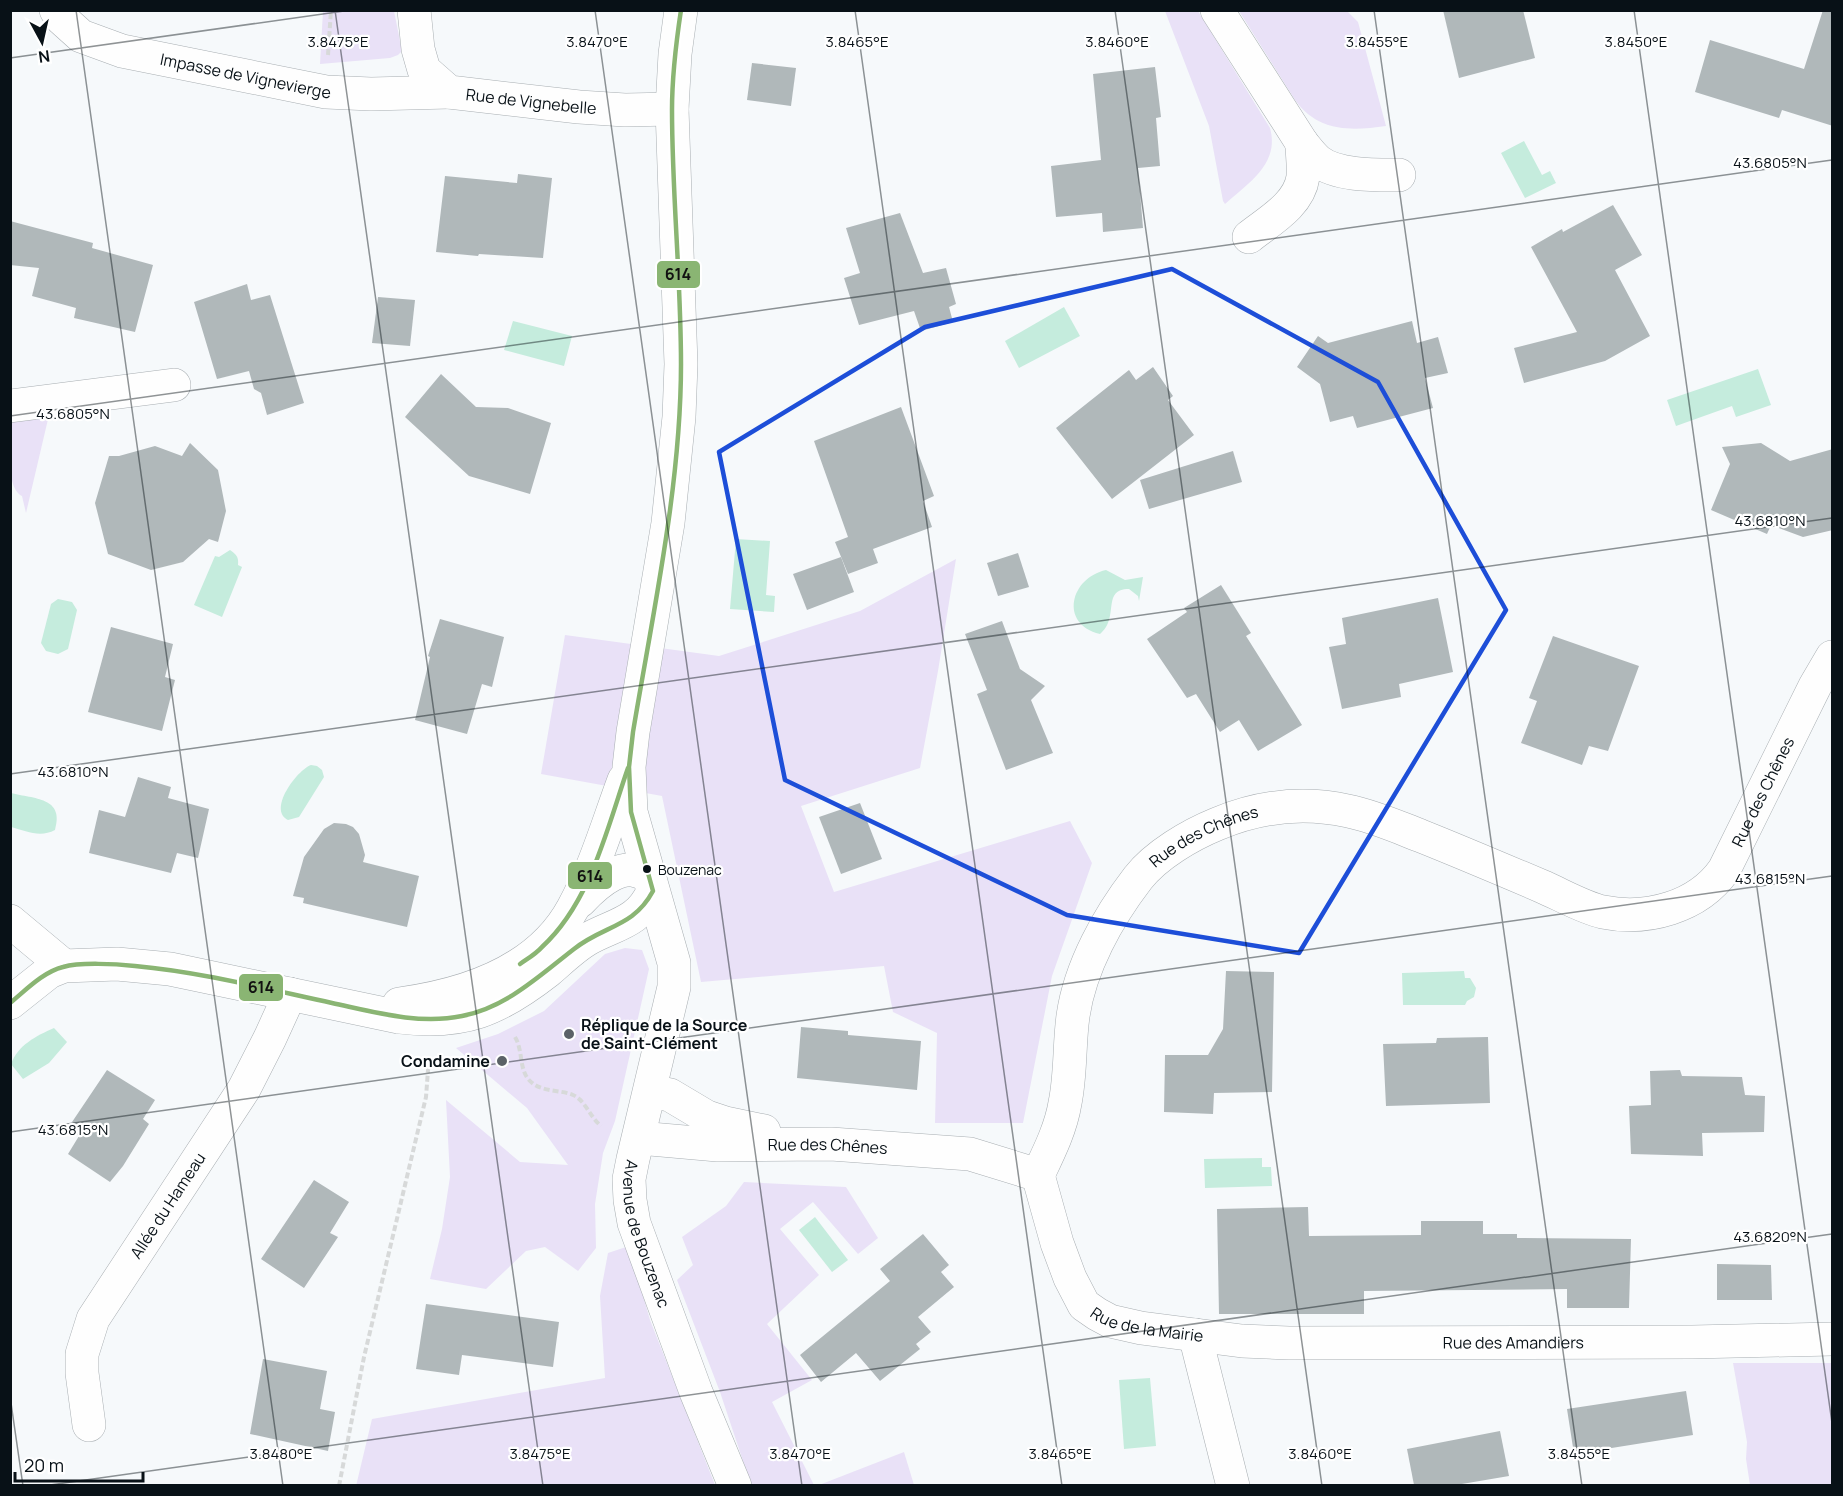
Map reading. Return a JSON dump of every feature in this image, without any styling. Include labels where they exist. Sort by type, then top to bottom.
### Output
[{"type":"street","name":"Impasse de Vignevierge","points":[[56,10],[61,18],[81,36],[133,53],[326,92],[371,94],[449,92]]},
{"type":"street","name":"Rue de Vignebelle","points":[[414,10],[418,49],[424,70],[449,92],[625,110],[674,97]]},
{"type":"street","name":"Avenue de Bouzenac","points":[[681,10],[675,54],[674,97],[681,364],[679,417],[668,523],[636,708],[629,767],[631,812],[674,963],[674,987],[629,1179],[634,1223],[696,1392],[735,1485]]},
{"type":"street","points":[[674,97],[694,58],[705,10]]},
{"type":"street","points":[[1217,10],[1302,143],[1319,162],[1329,167],[1366,174],[1399,175]]},
{"type":"street","points":[[1249,237],[1288,206],[1300,189],[1303,169],[1302,143]]},
{"type":"street","points":[[10,406],[174,386]]},
{"type":"street","name":"Rue des Chênes","points":[[639,1138],[718,1145],[831,1144],[970,1154],[1038,1174],[1053,1142],[1065,1103],[1073,1014],[1089,959],[1113,914],[1140,875],[1178,844],[1203,830],[1239,815],[1274,806],[1308,805],[1349,811],[1387,823],[1602,912],[1646,915],[1667,910],[1687,901],[1716,881],[1724,870],[1815,686],[1833,657]]},
{"type":"street","points":[[573,909],[598,854],[629,767]]},
{"type":"street","points":[[10,1003],[49,972],[64,966],[117,964],[170,969],[399,1017],[425,1020],[473,1015],[526,988],[588,939],[627,922],[647,904],[651,885],[646,875],[632,872],[610,875],[573,909],[550,941],[526,960],[495,977],[459,992],[428,1000],[349,1006]]},
{"type":"street","points":[[10,921],[64,966]]},
{"type":"street","points":[[609,931],[627,927],[647,929],[659,933],[668,940]]},
{"type":"street","name":"Allée du Hameau","points":[[89,1425],[82,1373],[82,1354],[93,1320],[244,1089],[290,994]]},
{"type":"street","points":[[650,1091],[670,1095],[707,1117],[725,1123],[831,1144]]},
{"type":"street","name":"Rue de la Mairie","points":[[1038,1174],[1057,1243],[1070,1278],[1084,1305],[1110,1321],[1195,1335],[1233,1485]]},
{"type":"street","name":"Rue des Amandiers","points":[[1195,1335],[1242,1341],[1289,1343],[1692,1342],[1833,1339]]},
{"type":"path","points":[[494,1006],[520,1046],[524,1069],[529,1080],[540,1088],[574,1095],[583,1102],[594,1120],[602,1127],[639,1138]]},
{"type":"path","points":[[339,1485],[363,1357],[426,1097],[430,1062],[425,1020]]},
{"type":"highlighted area","points":[[1172,269],[1378,382],[1506,610],[1299,953],[1067,915],[785,780],[719,452],[925,327]]},
{"type":"shaded area","points":[[323,11],[394,11],[402,51],[390,58],[320,64]]},
{"type":"shaded area","points":[[1165,11],[1198,11],[1270,128],[1272,141],[1266,162],[1260,172],[1225,204],[1209,126]]},
{"type":"shaded area","points":[[1239,11],[1347,11],[1358,22],[1386,126],[1360,129],[1336,127],[1324,124],[1304,111]]},
{"type":"shaded area","points":[[1524,141],[1542,175],[1550,171],[1556,183],[1525,198],[1501,153]]},
{"type":"shaded area","points":[[1064,307],[1080,336],[1019,368],[1005,341]]},
{"type":"shaded area","points":[[513,321],[572,336],[564,366],[504,350]]},
{"type":"shaded area","points":[[1758,369],[1771,405],[1736,417],[1732,406],[1676,426],[1667,400]]},
{"type":"shaded area","points":[[49,415],[26,513],[22,496],[16,491],[11,473],[11,421]]},
{"type":"shaded area","points":[[736,539],[770,541],[766,595],[775,596],[774,612],[730,609]]},
{"type":"shaded area","points":[[230,550],[237,556],[238,565],[242,567],[222,617],[194,605],[215,556],[219,557]]},
{"type":"shaded area","points":[[956,559],[920,768],[801,806],[834,892],[1070,821],[1092,863],[1052,976],[1023,1123],[935,1123],[937,1033],[893,1012],[884,966],[701,982],[662,796],[541,774],[565,635],[719,656],[860,611]]},
{"type":"shaded area","points":[[1106,570],[1125,580],[1143,577],[1139,601],[1138,596],[1129,589],[1115,594],[1109,620],[1100,634],[1087,629],[1079,621],[1074,611],[1074,601],[1077,591],[1084,582]]},
{"type":"shaded area","points":[[58,599],[72,602],[77,610],[68,649],[58,654],[46,651],[41,643],[51,604]]},
{"type":"shaded area","points":[[311,765],[322,770],[324,777],[299,817],[288,820],[282,815],[282,800],[292,782]]},
{"type":"shaded area","points":[[11,793],[45,801],[52,805],[57,819],[55,830],[38,834],[11,827]]},
{"type":"shaded area","points":[[625,948],[642,950],[649,969],[615,1121],[603,1153],[595,1204],[596,1248],[578,1271],[545,1247],[526,1251],[486,1289],[430,1279],[442,1229],[450,1177],[446,1100],[520,1162],[568,1165],[527,1108],[456,1048],[498,1034],[544,1011],[605,954]]},
{"type":"shaded area","points":[[1464,971],[1465,978],[1470,978],[1476,988],[1474,997],[1465,1005],[1403,1005],[1402,973]]},
{"type":"shaded area","points":[[54,1028],[67,1042],[49,1063],[23,1079],[11,1064],[14,1057],[28,1042]]},
{"type":"shaded area","points":[[1262,1158],[1262,1167],[1271,1167],[1272,1186],[1205,1188],[1204,1159]]},
{"type":"shaded area","points":[[744,1182],[846,1187],[878,1238],[858,1254],[813,1202],[780,1229],[819,1275],[767,1324],[812,1380],[772,1402],[814,1485],[751,1485],[720,1392],[677,1280],[693,1265],[682,1237],[726,1206]]},
{"type":"shaded area","points":[[815,1217],[848,1260],[832,1272],[799,1230]]},
{"type":"shaded area","points":[[629,1246],[650,1320],[715,1485],[356,1486],[372,1419],[605,1378],[600,1296],[608,1253]]},
{"type":"shaded area","points":[[1733,1363],[1832,1363],[1832,1485],[1750,1485],[1746,1459],[1747,1442]]},
{"type":"shaded area","points":[[1150,1378],[1156,1446],[1124,1449],[1119,1380]]},
{"type":"shaded area","points":[[904,1452],[914,1485],[819,1485]]},
{"type":"building","points":[[1443,10],[1523,10],[1535,58],[1459,78]]},
{"type":"building","points":[[1823,10],[1833,10],[1833,126],[1782,110],[1779,118],[1695,92],[1710,40],[1804,69]]},
{"type":"building","points":[[752,63],[796,68],[791,106],[747,100]]},
{"type":"building","points":[[1155,67],[1161,117],[1156,118],[1160,166],[1138,168],[1143,228],[1103,232],[1102,213],[1056,217],[1051,166],[1101,160],[1093,74]]},
{"type":"building","points":[[518,174],[552,178],[543,258],[436,252],[445,176],[517,183]]},
{"type":"building","points":[[1613,205],[1642,255],[1615,270],[1650,336],[1605,361],[1524,383],[1514,348],[1577,332],[1531,247],[1562,229],[1563,232]]},
{"type":"building","points":[[900,213],[923,273],[946,268],[956,304],[949,307],[953,322],[921,331],[914,311],[859,325],[844,278],[860,273],[846,228]]},
{"type":"building","points":[[10,221],[93,243],[92,248],[153,265],[135,332],[74,318],[76,308],[32,296],[39,268],[10,265]]},
{"type":"building","points":[[247,284],[251,300],[270,295],[304,403],[267,415],[261,393],[254,389],[249,371],[217,379],[194,302]]},
{"type":"building","points":[[378,297],[415,300],[410,346],[372,343]]},
{"type":"building","points":[[1412,321],[1417,343],[1438,337],[1448,373],[1425,378],[1433,408],[1357,428],[1353,416],[1330,422],[1320,384],[1297,367],[1318,336],[1328,343]]},
{"type":"building","points":[[1153,367],[1173,396],[1168,400],[1194,435],[1112,499],[1056,428],[1129,370],[1136,380]]},
{"type":"building","points":[[441,374],[476,407],[508,408],[551,423],[530,494],[469,476],[405,417]]},
{"type":"building","points":[[901,407],[934,496],[923,501],[932,527],[873,549],[878,563],[848,574],[835,542],[848,537],[814,441]]},
{"type":"building","points":[[190,443],[218,470],[226,511],[218,542],[209,539],[183,562],[151,570],[108,554],[95,503],[109,456],[119,456],[155,446],[182,456]]},
{"type":"building","points":[[1761,443],[1790,461],[1833,449],[1833,530],[1803,537],[1771,525],[1767,534],[1711,510],[1730,464],[1722,447]]},
{"type":"building","points":[[1233,451],[1242,482],[1149,509],[1140,480]]},
{"type":"building","points":[[1018,553],[1029,587],[998,596],[987,563]]},
{"type":"building","points":[[841,557],[854,592],[807,610],[793,574]]},
{"type":"building","points":[[1221,585],[1251,633],[1246,636],[1302,725],[1258,751],[1239,720],[1220,732],[1196,694],[1187,698],[1147,639],[1187,612],[1184,608]]},
{"type":"building","points":[[1438,598],[1453,672],[1399,684],[1401,697],[1342,709],[1329,647],[1346,644],[1342,618]]},
{"type":"building","points":[[440,619],[504,637],[492,687],[482,684],[467,734],[415,720],[430,657],[428,656]]},
{"type":"building","points":[[1002,621],[1020,669],[1045,686],[1031,700],[1053,753],[1006,770],[977,694],[987,690],[965,634]]},
{"type":"building","points":[[111,627],[173,644],[165,677],[175,680],[162,731],[88,712]]},
{"type":"building","points":[[1553,636],[1639,666],[1608,751],[1589,746],[1582,765],[1521,743],[1537,701],[1529,698]]},
{"type":"building","points":[[138,777],[171,787],[168,798],[209,809],[198,858],[177,853],[171,873],[89,853],[99,810],[125,817]]},
{"type":"building","points":[[860,803],[882,859],[841,874],[819,817]]},
{"type":"building","points":[[334,823],[353,827],[359,834],[365,855],[363,862],[419,876],[407,927],[303,903],[304,898],[293,896],[304,857],[324,829]]},
{"type":"building","points":[[1226,971],[1274,972],[1272,1092],[1214,1093],[1213,1114],[1164,1112],[1165,1055],[1208,1055],[1223,1029]]},
{"type":"building","points":[[801,1027],[848,1031],[848,1035],[921,1041],[917,1090],[797,1078]]},
{"type":"building","points":[[1488,1037],[1490,1103],[1386,1106],[1383,1044],[1436,1043],[1437,1038]]},
{"type":"building","points":[[107,1070],[155,1100],[143,1119],[149,1124],[123,1166],[110,1182],[68,1154],[79,1136],[68,1128]]},
{"type":"building","points":[[1680,1070],[1682,1076],[1742,1077],[1745,1095],[1765,1096],[1764,1132],[1702,1133],[1703,1156],[1631,1154],[1629,1106],[1651,1105],[1650,1071]]},
{"type":"building","points":[[314,1180],[349,1202],[330,1233],[338,1237],[304,1288],[261,1259]]},
{"type":"building","points":[[1308,1207],[1309,1236],[1421,1235],[1421,1221],[1483,1221],[1483,1234],[1517,1234],[1517,1238],[1631,1239],[1629,1308],[1567,1308],[1567,1289],[1364,1291],[1364,1314],[1219,1314],[1217,1209]]},
{"type":"building","points":[[923,1234],[949,1265],[941,1272],[954,1287],[918,1317],[931,1332],[916,1344],[920,1349],[880,1381],[856,1353],[821,1382],[800,1355],[890,1281],[880,1269]]},
{"type":"building","points":[[1717,1264],[1771,1265],[1772,1300],[1717,1300]]},
{"type":"building","points":[[426,1304],[559,1322],[553,1367],[462,1355],[459,1375],[416,1369]]},
{"type":"building","points":[[263,1359],[327,1371],[320,1409],[335,1412],[328,1451],[250,1434]]},
{"type":"building","points":[[1686,1391],[1693,1435],[1574,1454],[1567,1409]]},
{"type":"building","points":[[1500,1431],[1509,1476],[1456,1485],[1414,1485],[1407,1449]]},
{"type":"transit line","name":"614","points":[[10,1003],[35,982],[56,969],[79,964],[108,964],[209,977],[397,1016],[429,1019],[462,1016],[494,1006],[508,998],[585,941],[627,919],[645,903],[653,891],[631,812],[629,767],[671,502],[680,410],[681,332],[672,110],[681,10]]},
{"type":"transit line","name":"614","points":[[520,964],[540,950],[559,929],[573,908],[595,863],[628,768]]},
{"type":"place","name":"Bouzenac","points":[[647,869]]},
{"type":"place","name":"Réplique de la Source de Saint-Clément","points":[[569,1034]]},
{"type":"place","name":"Condamine","points":[[502,1061]]}]
